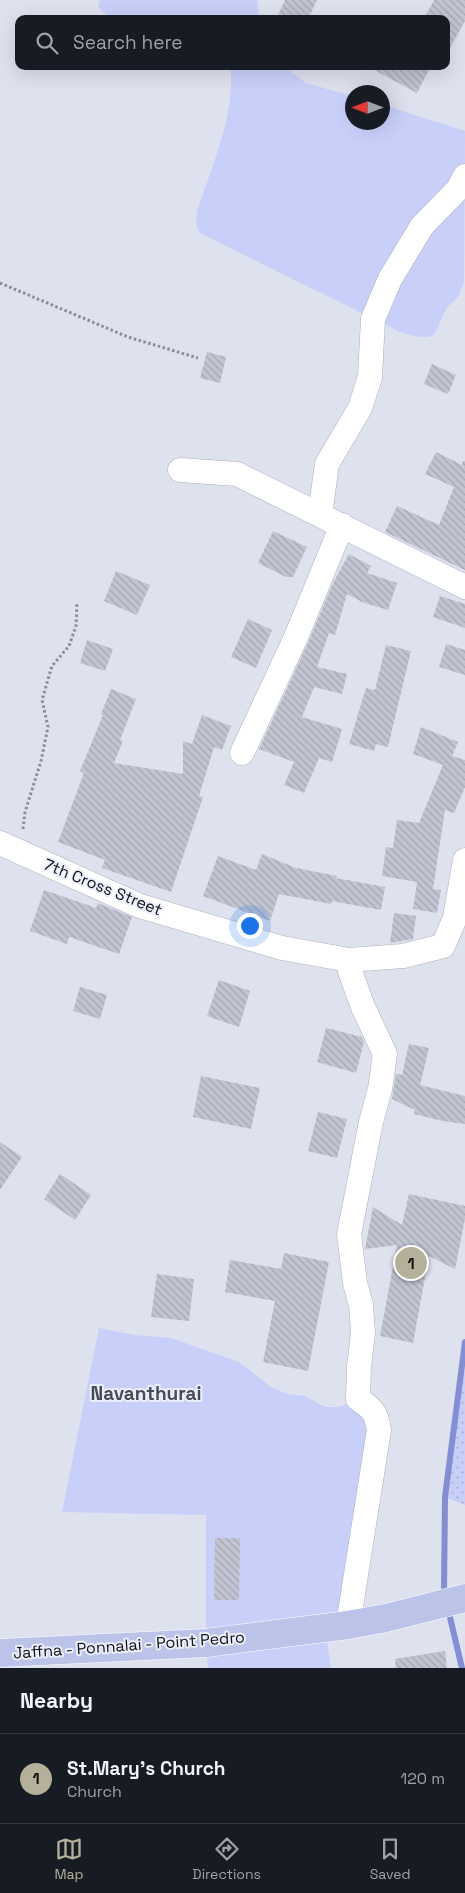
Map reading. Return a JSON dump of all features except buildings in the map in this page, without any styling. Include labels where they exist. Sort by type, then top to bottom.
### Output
[{"type":"main road","name":"Jaffna - Ponnalai - Point Pedro","points":[[0,1654],[206,1643],[348,1625],[386,1618],[465,1598]]},
{"type":"street","points":[[320,514],[327,464],[360,408],[370,377],[373,319],[390,279],[422,226],[458,189],[465,176]]},
{"type":"street","points":[[180,470],[237,474],[342,524],[465,587]]},
{"type":"street","points":[[242,753],[296,637],[342,524]]},
{"type":"street","name":"7th Cross Street","points":[[10,848],[140,906],[282,948],[349,960],[403,956],[443,946],[455,918],[465,860]]},
{"type":"street","points":[[348,1625],[379,1430],[376,1415],[369,1406],[358,1399],[359,1368],[364,1333],[349,1234],[371,1122],[380,1089],[385,1054],[360,998],[350,971],[349,960]]},
{"type":"path","points":[[0,283],[128,337],[198,358]]},
{"type":"path","points":[[10,848],[25,812],[41,761],[48,727],[42,700],[52,666],[69,646],[76,626],[77,603]]},
{"type":"shaded area","points":[[100,0],[257,0],[259,15],[107,15],[98,7]]},
{"type":"shaded area","points":[[230,70],[288,70],[306,83],[345,94],[345,130],[390,130],[390,107],[465,131],[464,282],[458,297],[447,307],[434,335],[422,337],[400,332],[200,233],[196,224],[197,211],[221,139],[230,101]]},
{"type":"shaded area","points":[[99,1328],[134,1335],[171,1338],[239,1362],[271,1387],[287,1394],[305,1396],[325,1407],[340,1407],[358,1399],[377,1415],[348,1625],[325,1627],[331,1668],[208,1668],[206,1643],[206,1515],[62,1512]]},
{"type":"shaded area","points":[[460,1371],[465,1371],[465,1505],[445,1497]]},
{"type":"waterway","points":[[445,1597],[445,1497],[465,1342]]},
{"type":"waterway","points":[[448,1609],[462,1668]]},
{"type":"place","name":"St.Mary's Church","points":[[411,1263]]},
{"type":"district","name":"Navanthurai","points":[[146,1393]]}]
